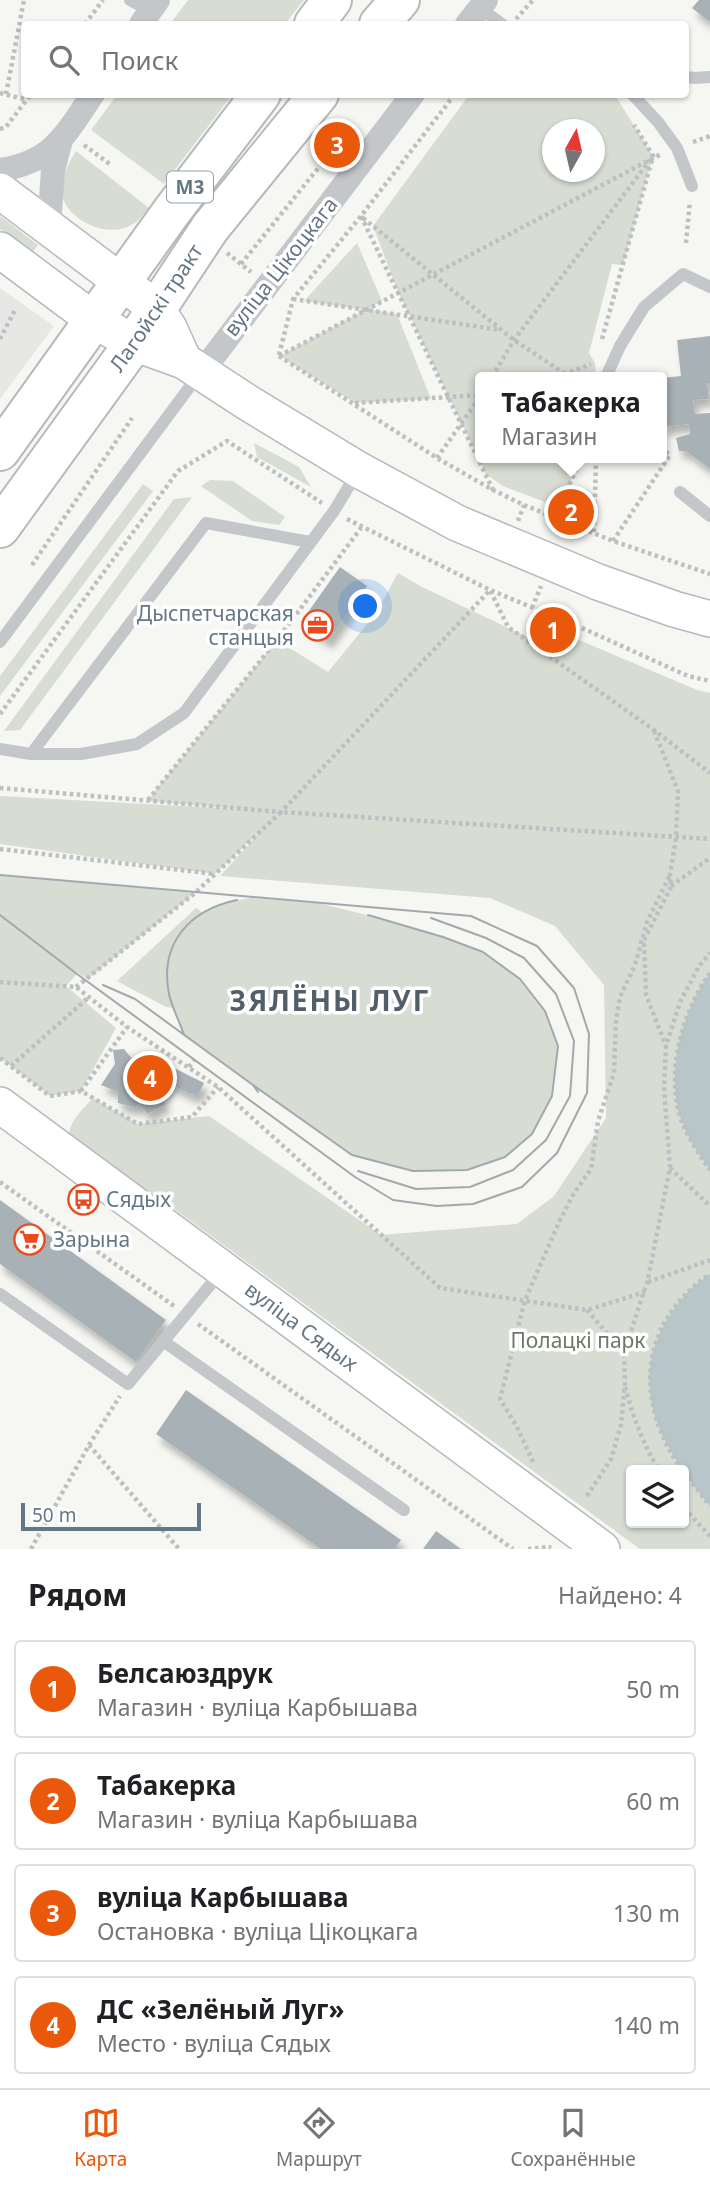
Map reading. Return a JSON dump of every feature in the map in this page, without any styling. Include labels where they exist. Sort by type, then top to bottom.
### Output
[{"type":"main road","points":[[316,21],[332,0]]},
{"type":"main road","points":[[382,21],[400,0]]},
{"type":"main road","name":"Лагойскі тракт","points":[[0,451],[121,281],[258,98]]},
{"type":"main road","name":"Лагойскі тракт","points":[[0,528],[134,343],[210,228],[316,98]]},
{"type":"main road","points":[[0,191],[156,308],[192,367]]},
{"type":"main road","points":[[0,250],[94,320],[134,343],[192,367],[359,470],[457,523],[598,582],[710,619]]},
{"type":"main road","name":"вуліца Сядых","points":[[0,1105],[602,1549]]},
{"type":"street","points":[[49,227],[52,170],[71,141],[91,98]]},
{"type":"street","name":"вуліца Цікоцкага","points":[[192,367],[410,98]]},
{"type":"street","points":[[0,170],[22,167],[71,141]]},
{"type":"lane","points":[[478,11],[496,21]]},
{"type":"lane","points":[[689,77],[710,77]]},
{"type":"lane","points":[[636,98],[677,148],[692,186]]},
{"type":"lane","points":[[602,372],[644,307],[683,274],[710,288]]},
{"type":"lane","points":[[0,642],[192,367]]},
{"type":"lane","points":[[0,749],[30,754],[81,754],[137,744],[184,713],[334,511],[359,470]]},
{"type":"lane","points":[[680,492],[710,516]]},
{"type":"lane","points":[[30,754],[206,523],[310,542]]},
{"type":"lane","points":[[0,1294],[128,1384],[224,1269]]},
{"type":"lane","points":[[163,1341],[404,1510]]},
{"type":"path","points":[[0,129],[6,127],[27,100],[3,94],[24,0]]},
{"type":"path","points":[[87,21],[103,0]]},
{"type":"path","points":[[514,21],[533,0]]},
{"type":"path","points":[[279,356],[293,299],[452,98]]},
{"type":"path","points":[[241,264],[344,136]]},
{"type":"path","points":[[71,141],[111,165]]},
{"type":"path","points":[[279,356],[653,156]]},
{"type":"path","points":[[495,372],[514,340],[653,156]]},
{"type":"path","points":[[599,350],[653,156]]},
{"type":"path","points":[[686,243],[692,186]]},
{"type":"path","points":[[361,216],[514,340],[562,372]]},
{"type":"path","points":[[361,216],[475,453]]},
{"type":"path","points":[[226,253],[254,274]]},
{"type":"path","points":[[293,299],[502,330]]},
{"type":"path","points":[[0,339],[16,308]]},
{"type":"path","points":[[279,356],[437,458],[493,490],[613,541],[710,574]]},
{"type":"path","points":[[576,372],[595,363],[600,372]]},
{"type":"path","points":[[355,403],[475,396]]},
{"type":"path","points":[[437,458],[475,403]]},
{"type":"path","points":[[28,571],[132,418]]},
{"type":"path","points":[[0,713],[178,471],[227,441],[361,528],[490,590],[688,676],[710,681]]},
{"type":"path","points":[[480,463],[493,490]]},
{"type":"path","points":[[554,516],[580,463]]},
{"type":"path","points":[[594,532],[596,463]]},
{"type":"path","points":[[613,541],[665,463]]},
{"type":"path","points":[[148,801],[277,640],[361,528]]},
{"type":"path","points":[[490,590],[508,627],[710,773]]},
{"type":"path","points":[[76,987],[195,893],[281,812],[490,590]]},
{"type":"path","points":[[654,730],[678,791],[671,887]]},
{"type":"path","points":[[0,788],[281,812],[710,839]]},
{"type":"path","points":[[0,849],[215,874]]},
{"type":"path","points":[[666,1046],[646,995],[644,940],[671,887],[710,858]]},
{"type":"path","points":[[537,1470],[517,1427],[500,1399],[525,1300],[560,1220],[591,1169],[598,1121],[614,1073],[616,1020],[620,998],[635,965],[647,922],[670,875]]},
{"type":"path","points":[[587,1496],[611,1460],[621,1425],[625,1383],[624,1353],[645,1292],[670,1167],[664,1088],[666,1046],[680,1002],[699,966],[710,953]]},
{"type":"path","points":[[710,973],[698,992],[684,1026],[675,1079],[680,1114],[687,1133],[710,1170]]},
{"type":"path","points":[[0,982],[76,987],[127,1027],[218,1087],[440,1288],[587,1310],[645,1292]]},
{"type":"path","points":[[11,1066],[89,997]]},
{"type":"path","points":[[81,1091],[127,1027]]},
{"type":"path","points":[[0,1058],[50,1096],[81,1091],[138,1124],[192,1118],[218,1087]]},
{"type":"path","points":[[189,1068],[194,1060]]},
{"type":"path","points":[[670,1167],[710,1206]]},
{"type":"path","points":[[0,1182],[513,1549]]},
{"type":"path","points":[[647,1282],[710,1260]]},
{"type":"path","points":[[680,1465],[658,1427],[652,1409],[649,1374],[655,1347],[666,1321],[690,1290],[710,1274]]},
{"type":"path","points":[[587,1310],[624,1353]]},
{"type":"path","points":[[625,1383],[632,1413],[656,1465]]},
{"type":"path","points":[[31,1549],[89,1445],[109,1415]]},
{"type":"path","points":[[89,1445],[180,1549]]},
{"type":"path","points":[[689,1479],[710,1506]]},
{"type":"path","points":[[689,1513],[710,1536]]},
{"type":"path","points":[[528,1549],[551,1549]]},
{"type":"shaded area","points":[[0,288],[54,326],[0,399]]},
{"type":"shaded area","points":[[710,973],[710,1170],[692,1143],[682,1121],[675,1077],[676,1058],[685,1022]]},
{"type":"shaded area","points":[[710,1274],[710,1506],[689,1478],[689,1465],[680,1465],[668,1446],[658,1425],[649,1380],[652,1356],[665,1323],[688,1292]]},
{"type":"green space","points":[[188,0],[304,0],[287,21],[172,21]]},
{"type":"green space","points":[[115,98],[230,98],[164,184],[91,130]]},
{"type":"green space","points":[[467,98],[617,98],[653,156],[623,265],[612,264],[589,353],[595,363],[596,372],[475,372],[475,451],[398,292],[373,226]]},
{"type":"green space","points":[[76,151],[149,208],[137,221],[124,228],[103,229],[83,221],[67,207],[62,186],[67,167]]},
{"type":"green space","points":[[0,216],[38,245],[32,253],[0,229]]},
{"type":"green space","points":[[357,243],[382,301],[368,309],[397,314],[431,399],[355,403],[279,356],[365,310],[304,301]]},
{"type":"green space","points":[[254,443],[299,467],[311,487],[257,457]]},
{"type":"green space","points":[[481,463],[580,463],[558,507],[503,486],[486,474]]},
{"type":"green space","points":[[210,480],[233,481],[285,517],[279,525],[252,521],[201,486]]},
{"type":"green space","points":[[143,484],[153,491],[0,696],[0,676]]},
{"type":"green space","points":[[192,497],[20,730],[4,731],[174,499]]},
{"type":"green space","name":"Полацкі парк","points":[[398,573],[561,653],[572,637],[697,690],[710,693],[710,1549],[640,1549],[151,1192],[127,1183],[69,1142],[73,1123],[93,1098],[138,1124],[209,1116],[381,1235],[517,1224],[554,1196],[606,1118],[604,985],[555,926],[490,898],[220,876],[260,832],[215,874],[0,844],[0,796],[237,809],[147,801],[277,640],[328,672],[376,613]]},
{"type":"green space","points":[[0,875],[195,893],[88,979],[70,968],[77,974],[66,986],[116,1028],[81,1091],[50,1096],[0,1058]]},
{"type":"green space","points":[[250,898],[318,903],[443,937],[483,952],[520,979],[545,1011],[558,1046],[552,1096],[532,1134],[505,1157],[467,1170],[413,1171],[352,1155],[184,1036],[174,1008],[166,1007],[117,981],[196,908],[203,913],[223,903]]},
{"type":"building","points":[[699,0],[710,0],[710,22],[692,8]]},
{"type":"building","points":[[710,336],[710,383],[707,383],[709,399],[693,400],[695,414],[710,413],[710,469],[686,451],[679,451],[676,438],[690,434],[689,424],[667,426],[667,377],[681,376],[677,340]]},
{"type":"building","points":[[340,567],[367,586],[328,641],[301,622]]},
{"type":"building","points":[[539,623],[552,629],[546,642],[534,637]]},
{"type":"building","points":[[124,1049],[133,1060],[136,1070],[157,1070],[162,1062],[204,1083],[198,1095],[170,1084],[162,1097],[166,1104],[148,1114],[139,1104],[136,1108],[118,1103],[118,1092],[101,1085],[115,1064],[113,1050]]},
{"type":"building","points":[[0,1200],[166,1320],[136,1362],[0,1264]]},
{"type":"building","points":[[186,1390],[401,1540],[396,1547],[398,1549],[321,1549],[156,1434]]},
{"type":"building","points":[[436,1531],[461,1549],[423,1549]]},
{"type":"tram line","points":[[0,875],[471,916],[537,946],[574,988],[589,1034],[587,1093],[557,1153],[522,1187],[473,1204],[437,1206],[393,1200],[355,1177],[0,915]]},
{"type":"tram line","points":[[184,1035],[169,994],[167,976],[173,945],[192,921],[205,912],[237,900]]},
{"type":"tram line","points":[[253,1085],[352,1155],[413,1171],[467,1170],[505,1157],[532,1134],[552,1096],[558,1046],[545,1011],[520,979],[483,952],[368,915]]},
{"type":"tram line","points":[[358,1171],[416,1189],[470,1187],[513,1170],[546,1140],[570,1096],[574,1041],[556,994],[524,958],[486,938],[431,918]]},
{"type":"tram line","points":[[103,985],[135,999],[253,1085],[258,1092]]},
{"type":"place","name":"вуліца Карбышава","points":[[337,145]]},
{"type":"place","name":"Табакерка","points":[[571,512]]},
{"type":"place","name":"Дыспетчарская станцыя","points":[[317,626]]},
{"type":"place","name":"Белсаюздрук","points":[[553,630]]},
{"type":"place","name":"ДС «Зелёный Луг»","points":[[150,1078]]},
{"type":"place","name":"Сядых","points":[[83,1200]]},
{"type":"place","name":"Зарына","points":[[30,1240]]},
{"type":"district","name":"ЗЯЛЁНЫ ЛУГ","points":[[330,1001]]}]
